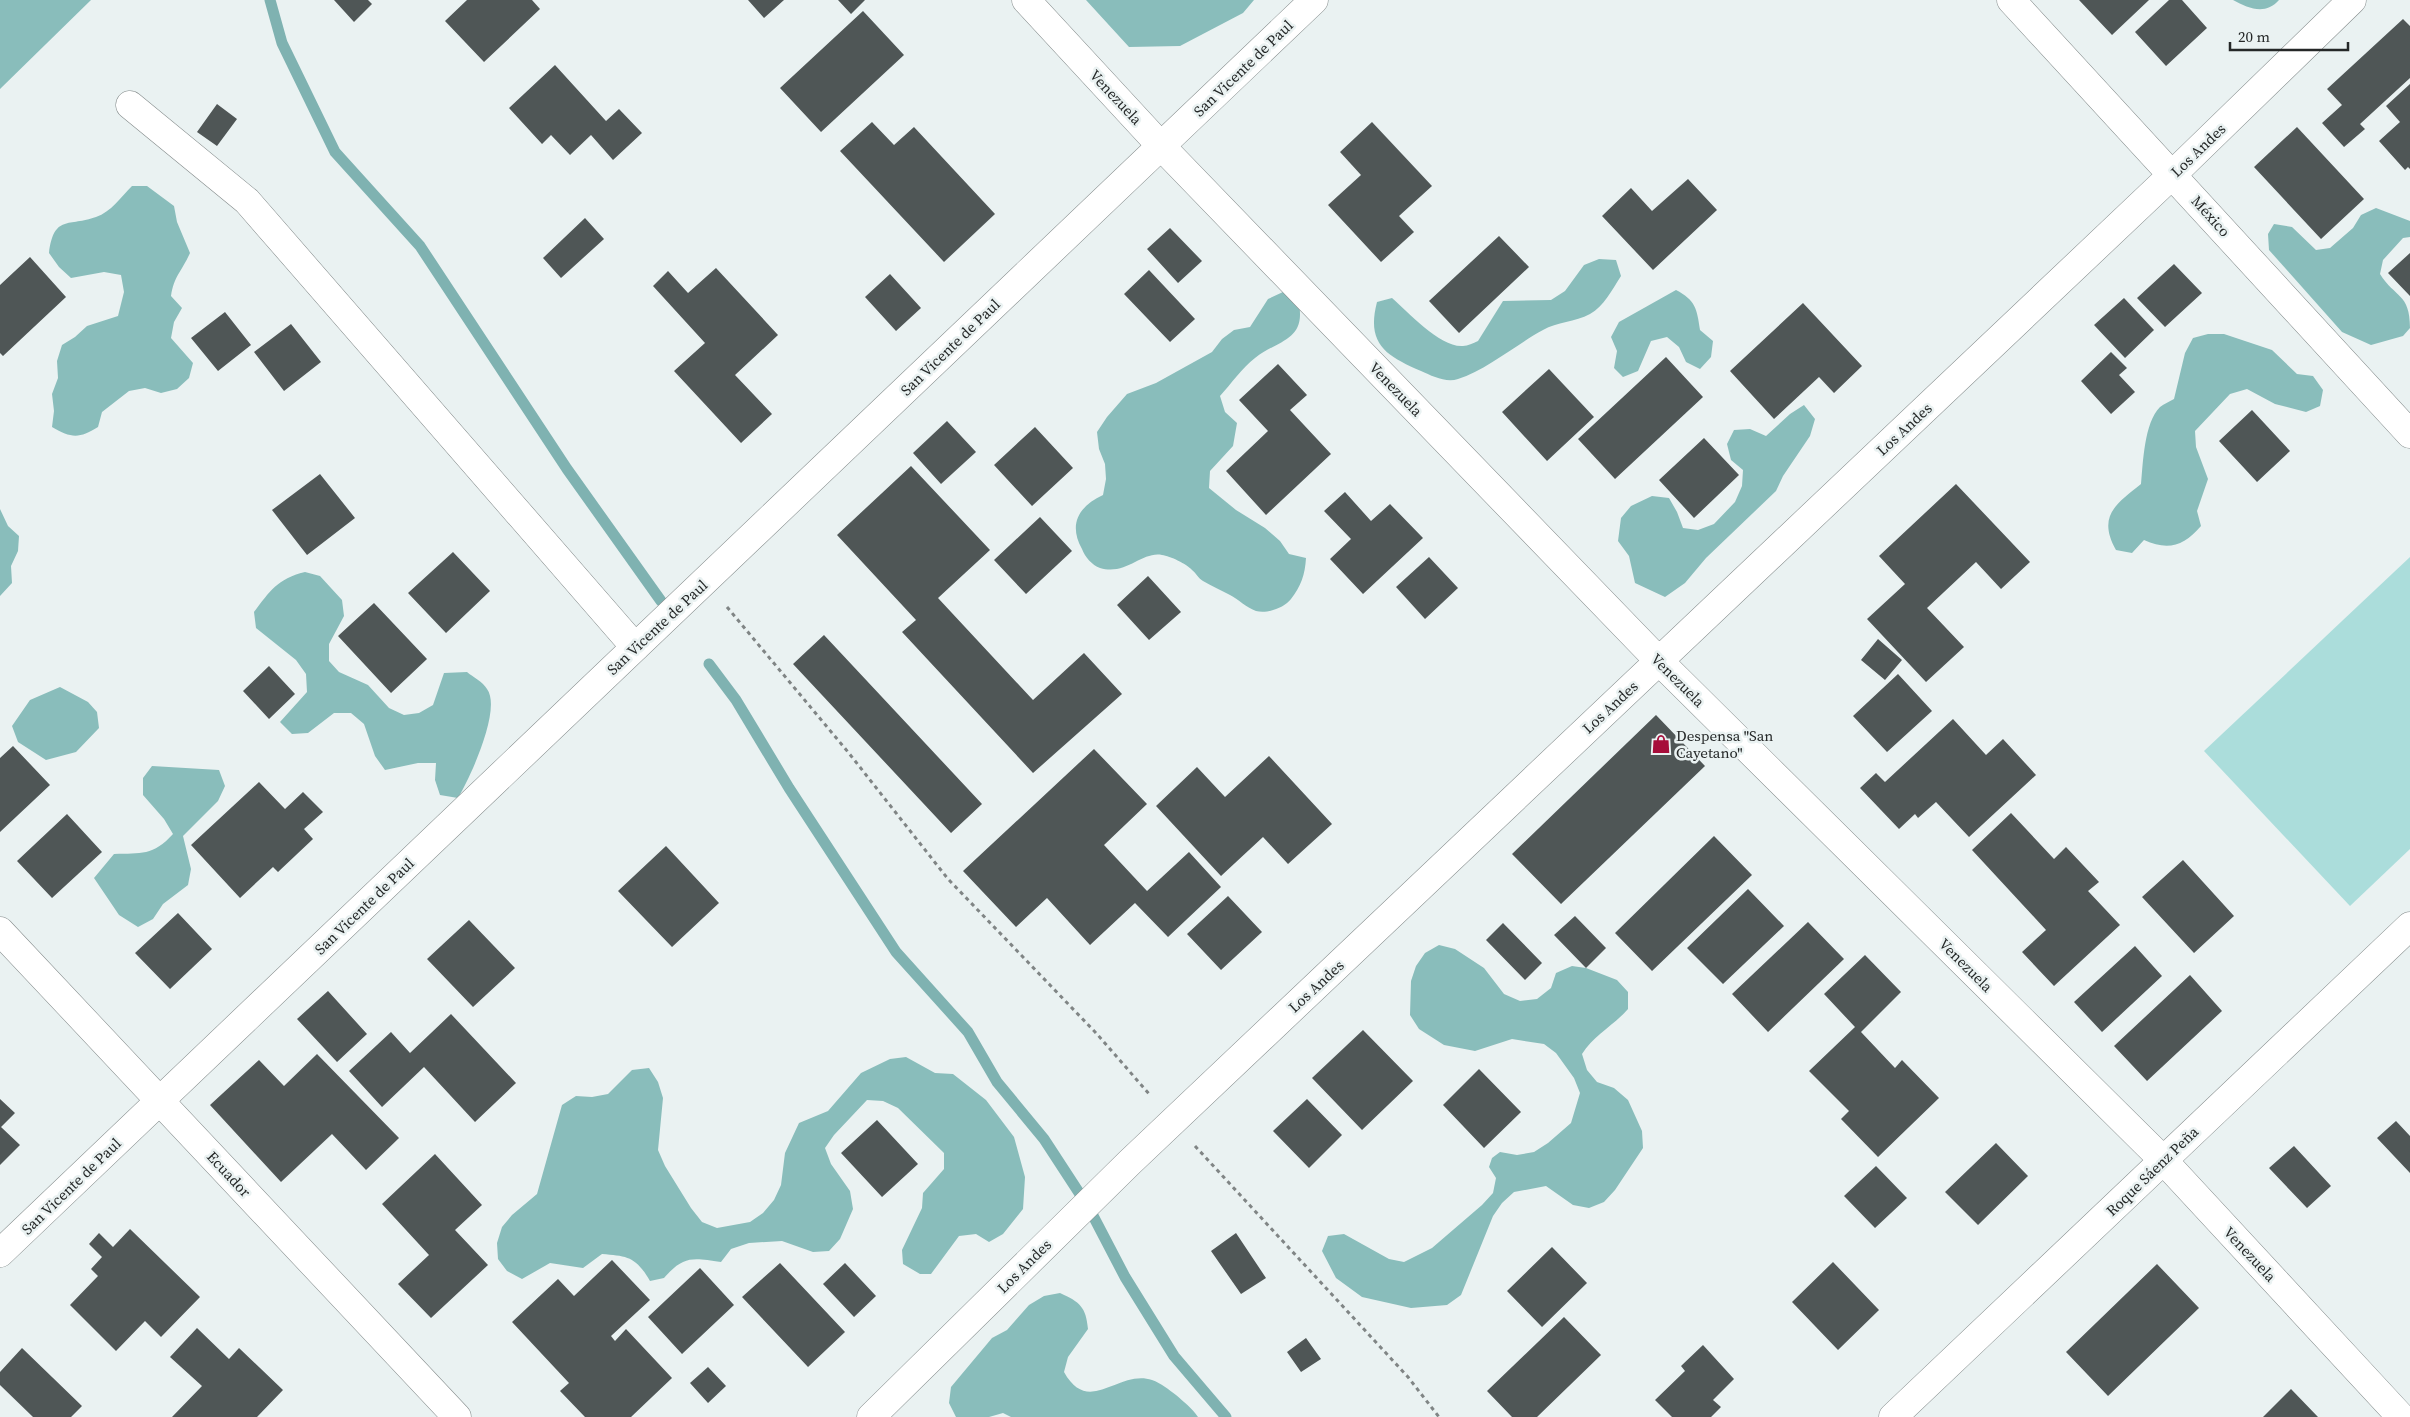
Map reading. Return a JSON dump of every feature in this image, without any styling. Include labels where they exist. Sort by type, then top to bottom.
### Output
[{"type":"street","name":"Venezuela","points":[[1026,0],[1161,146],[1659,661],[2164,1160],[2401,1417]]},
{"type":"street","name":"San Vicente de Paul","points":[[0,1253],[1314,0]]},
{"type":"street","name":"México","points":[[2011,0],[2410,434]]},
{"type":"street","name":"Los Andes","points":[[871,1417],[1129,1163],[2173,174],[2352,0]]},
{"type":"street","points":[[130,105],[248,201],[635,647]]},
{"type":"street","name":"Roque Sáenz Peña","points":[[1894,1417],[2410,926]]},
{"type":"street","name":"Ecuador","points":[[0,931],[457,1417]]},
{"type":"path","points":[[706,580],[848,752],[948,879],[1097,1034],[1173,1122],[1408,1377],[1439,1417]]},
{"type":"shaded area","points":[[0,0],[91,0],[0,89]]},
{"type":"shaded area","points":[[1086,0],[1254,0],[1243,13],[1180,46],[1129,47]]},
{"type":"shaded area","points":[[2233,0],[2279,0],[2269,8],[2257,9]]},
{"type":"shaded area","points":[[132,186],[147,186],[174,206],[177,222],[190,253],[172,289],[171,296],[182,308],[174,322],[171,338],[193,363],[189,378],[177,389],[161,393],[145,388],[129,391],[102,412],[98,427],[85,434],[70,435],[52,427],[54,411],[52,394],[58,378],[57,361],[62,345],[87,326],[118,316],[124,292],[121,275],[104,272],[71,278],[59,267],[49,253],[51,241],[59,227],[64,224],[101,215],[111,208]]},
{"type":"shaded area","points":[[2376,208],[2410,221],[2410,237],[2403,238],[2383,260],[2380,274],[2404,302],[2407,308],[2410,328],[2403,336],[2371,345],[2342,332],[2269,250],[2268,234],[2274,224],[2292,227],[2316,250],[2330,248],[2353,228],[2361,215]]},
{"type":"shaded area","points":[[1599,259],[1616,260],[1621,276],[1595,311],[1584,317],[1543,330],[1479,370],[1458,379],[1439,378],[1398,360],[1382,347],[1377,338],[1374,328],[1374,316],[1377,302],[1392,298],[1435,335],[1454,345],[1469,345],[1478,341],[1503,301],[1551,300],[1565,291],[1584,265]]},
{"type":"shaded area","points":[[1676,290],[1691,301],[1698,316],[1700,330],[1713,341],[1711,357],[1700,369],[1686,362],[1679,347],[1667,337],[1651,341],[1638,371],[1623,377],[1614,368],[1617,351],[1611,337],[1619,322]]},
{"type":"shaded area","points":[[1283,292],[1298,299],[1299,323],[1289,337],[1250,362],[1220,396],[1225,412],[1237,423],[1233,446],[1210,471],[1209,488],[1236,510],[1265,528],[1280,541],[1289,554],[1306,558],[1302,580],[1294,594],[1280,608],[1260,612],[1253,610],[1206,583],[1186,565],[1162,555],[1148,556],[1118,569],[1109,570],[1094,565],[1085,555],[1078,540],[1076,524],[1082,510],[1103,495],[1106,479],[1105,464],[1099,449],[1097,432],[1107,417],[1127,394],[1156,383],[1212,352],[1222,339],[1234,330],[1250,327],[1268,299]]},
{"type":"shaded area","points":[[2208,334],[2224,334],[2272,350],[2297,374],[2313,376],[2323,390],[2320,406],[2306,412],[2275,404],[2247,389],[2230,394],[2195,431],[2196,447],[2208,479],[2197,511],[2201,526],[2195,533],[2175,545],[2161,545],[2144,540],[2132,553],[2116,550],[2108,528],[2109,519],[2117,505],[2141,484],[2147,433],[2155,414],[2160,407],[2174,399],[2185,353],[2193,338]]},
{"type":"shaded area","points":[[1804,405],[1815,419],[1810,436],[1783,476],[1776,491],[1706,558],[1685,583],[1665,597],[1635,583],[1629,556],[1618,541],[1621,518],[1631,506],[1652,496],[1669,498],[1683,528],[1698,530],[1714,524],[1735,502],[1742,486],[1743,470],[1731,460],[1727,444],[1734,430],[1750,429],[1766,436],[1790,414]]},
{"type":"shaded area","points":[[0,509],[8,526],[19,536],[18,551],[11,566],[12,583],[0,596]]},
{"type":"shaded area","points":[[2410,557],[2410,849],[2350,906],[2204,751]]},
{"type":"shaded area","points":[[305,572],[320,576],[342,600],[344,616],[329,644],[329,661],[339,672],[368,685],[389,708],[404,715],[419,713],[433,705],[444,673],[467,672],[485,686],[491,699],[488,727],[470,775],[458,798],[440,795],[435,780],[436,763],[418,763],[385,770],[375,756],[364,724],[351,713],[334,713],[308,733],[292,734],[280,722],[307,692],[306,674],[296,660],[256,628],[254,612],[281,582]]},
{"type":"shaded area","points":[[60,687],[88,702],[97,712],[99,728],[76,752],[46,760],[18,742],[12,726],[30,700]]},
{"type":"shaded area","points":[[152,766],[219,770],[225,786],[218,801],[183,836],[191,869],[188,885],[163,904],[153,919],[138,927],[119,915],[94,878],[114,854],[139,853],[153,850],[173,834],[164,819],[143,795],[143,778]]},
{"type":"shaded area","points":[[1439,945],[1455,949],[1484,968],[1504,994],[1520,1001],[1537,999],[1551,988],[1556,973],[1572,966],[1586,968],[1617,980],[1628,992],[1628,1009],[1592,1041],[1582,1054],[1587,1070],[1597,1082],[1614,1088],[1628,1100],[1642,1131],[1643,1148],[1615,1190],[1604,1202],[1589,1208],[1573,1205],[1546,1186],[1514,1192],[1502,1203],[1493,1216],[1461,1295],[1447,1305],[1411,1308],[1362,1297],[1336,1278],[1322,1251],[1328,1236],[1344,1234],[1389,1259],[1404,1262],[1432,1248],[1482,1205],[1493,1193],[1496,1178],[1489,1167],[1492,1158],[1500,1152],[1517,1155],[1534,1152],[1548,1143],[1571,1123],[1580,1093],[1574,1078],[1556,1053],[1544,1044],[1512,1039],[1475,1051],[1444,1045],[1419,1029],[1410,1015],[1411,981],[1416,966],[1425,953]]},
{"type":"shaded area","points":[[906,1057],[935,1073],[953,1074],[986,1100],[1014,1137],[1025,1177],[1023,1209],[1003,1234],[989,1242],[976,1234],[959,1236],[931,1274],[920,1274],[903,1264],[902,1250],[922,1208],[923,1193],[944,1169],[944,1153],[898,1108],[883,1101],[867,1100],[834,1135],[825,1148],[831,1164],[850,1191],[853,1209],[840,1239],[829,1251],[813,1252],[782,1241],[749,1243],[731,1249],[721,1262],[690,1260],[677,1265],[664,1278],[650,1281],[636,1262],[625,1257],[602,1254],[583,1268],[550,1263],[522,1279],[507,1271],[498,1259],[497,1243],[502,1227],[512,1215],[537,1194],[562,1105],[576,1096],[592,1097],[608,1094],[632,1070],[649,1068],[658,1082],[663,1098],[658,1150],[665,1166],[691,1208],[702,1222],[717,1228],[750,1222],[763,1213],[774,1200],[781,1185],[785,1153],[799,1123],[828,1111],[861,1073],[890,1059]]},
{"type":"shaded area","points":[[1060,1293],[1073,1299],[1081,1306],[1086,1315],[1088,1329],[1068,1357],[1064,1372],[1074,1385],[1084,1391],[1094,1391],[1105,1389],[1127,1380],[1139,1378],[1152,1380],[1176,1395],[1198,1417],[1011,1417],[1003,1413],[989,1417],[956,1417],[949,1403],[951,1387],[992,1338],[1007,1330],[1029,1305],[1044,1296]]},
{"type":"building","points":[[334,0],[368,0],[372,4],[354,22]]},
{"type":"building","points":[[467,0],[532,0],[540,9],[484,62],[445,21]]},
{"type":"building","points":[[748,0],[784,0],[764,18]]},
{"type":"building","points":[[838,0],[865,0],[851,14]]},
{"type":"building","points":[[2079,0],[2149,0],[2112,35]]},
{"type":"building","points":[[2169,0],[2182,0],[2207,28],[2166,66],[2135,32]]},
{"type":"building","points":[[863,11],[904,55],[821,132],[780,88]]},
{"type":"building","points":[[2403,19],[2410,26],[2410,78],[2360,124],[2365,129],[2344,147],[2322,123],[2342,105],[2327,89]]},
{"type":"building","points":[[555,65],[606,121],[619,109],[642,133],[613,160],[591,135],[570,155],[551,135],[542,144],[509,108]]},
{"type":"building","points":[[2410,84],[2410,169],[2408,167],[2405,170],[2379,141],[2400,122],[2386,106]]},
{"type":"building","points":[[217,104],[237,119],[217,146],[197,132]]},
{"type":"building","points":[[872,122],[894,145],[914,127],[995,214],[944,262],[840,151]]},
{"type":"building","points":[[1372,122],[1432,186],[1399,216],[1414,232],[1381,262],[1328,205],[1361,175],[1340,152]]},
{"type":"building","points":[[2297,127],[2364,199],[2321,239],[2254,167]]},
{"type":"building","points":[[1688,179],[1717,210],[1653,270],[1602,216],[1631,188],[1652,211]]},
{"type":"building","points":[[585,218],[604,239],[561,278],[543,258]]},
{"type":"building","points":[[1170,228],[1202,261],[1178,283],[1147,249]]},
{"type":"building","points":[[1499,236],[1529,267],[1459,333],[1429,301]]},
{"type":"building","points":[[2410,253],[2410,296],[2388,273]]},
{"type":"building","points":[[30,257],[66,297],[3,356],[0,353],[0,285]]},
{"type":"building","points":[[2174,264],[2202,293],[2165,327],[2137,298]]},
{"type":"building","points":[[716,268],[778,335],[735,375],[772,414],[741,443],[674,371],[705,343],[653,286],[668,271],[688,293]]},
{"type":"building","points":[[1149,270],[1195,319],[1170,342],[1124,294]]},
{"type":"building","points":[[890,274],[921,308],[896,331],[865,297]]},
{"type":"building","points":[[2124,298],[2154,330],[2125,358],[2094,325]]},
{"type":"building","points":[[1803,303],[1862,366],[1834,393],[1819,377],[1774,419],[1730,371]]},
{"type":"building","points":[[225,312],[251,345],[218,371],[191,338]]},
{"type":"building","points":[[291,324],[321,362],[284,391],[254,352]]},
{"type":"building","points":[[2111,352],[2127,368],[2119,375],[2135,392],[2111,414],[2081,381]]},
{"type":"building","points":[[1666,357],[1703,397],[1615,479],[1578,439]]},
{"type":"building","points":[[1278,364],[1307,395],[1290,410],[1331,454],[1266,515],[1226,471],[1268,431],[1239,400]]},
{"type":"building","points":[[1549,369],[1594,417],[1547,461],[1502,412]]},
{"type":"building","points":[[2252,410],[2290,451],[2257,482],[2219,441]]},
{"type":"building","points":[[947,421],[976,452],[941,484],[913,453]]},
{"type":"building","points":[[1035,427],[1073,468],[1032,506],[994,465]]},
{"type":"building","points":[[1704,438],[1739,475],[1694,518],[1659,480]]},
{"type":"building","points":[[911,466],[990,550],[938,598],[1033,700],[1084,653],[1122,694],[1033,773],[902,632],[916,620],[837,535]]},
{"type":"building","points":[[320,474],[355,518],[307,555],[272,510]]},
{"type":"building","points":[[1956,484],[2030,562],[2001,589],[1976,562],[1927,608],[1964,647],[1926,682],[1867,619],[1905,584],[1879,556]]},
{"type":"building","points":[[1345,492],[1371,521],[1390,504],[1423,538],[1363,594],[1330,559],[1351,539],[1324,511]]},
{"type":"building","points":[[1040,517],[1072,551],[1026,594],[994,560]]},
{"type":"building","points":[[453,552],[490,591],[446,633],[408,593]]},
{"type":"building","points":[[1429,557],[1458,588],[1425,619],[1396,587]]},
{"type":"building","points":[[1148,576],[1181,612],[1149,640],[1117,605]]},
{"type":"building","points":[[374,603],[427,659],[391,693],[338,636]]},
{"type":"building","points":[[824,635],[982,804],[951,833],[793,664]]},
{"type":"building","points":[[1878,639],[1902,660],[1885,680],[1861,660]]},
{"type":"building","points":[[269,666],[295,694],[269,719],[243,691]]},
{"type":"building","points":[[1898,674],[1932,711],[1887,752],[1853,716]]},
{"type":"building","points":[[1656,715],[1705,766],[1561,904],[1512,854]]},
{"type":"building","points":[[1953,719],[1986,755],[2003,739],[2036,775],[1969,837],[1936,802],[1918,818],[1915,814],[1899,829],[1860,788],[1876,773],[1885,782]]},
{"type":"building","points":[[13,746],[50,785],[0,832],[0,758]]},
{"type":"building","points":[[1094,749],[1147,804],[1104,845],[1147,891],[1189,852],[1221,887],[1168,937],[1135,903],[1090,945],[1047,898],[1016,927],[963,871]]},
{"type":"building","points":[[1269,756],[1332,824],[1288,864],[1263,837],[1221,876],[1156,806],[1197,767],[1225,797]]},
{"type":"building","points":[[259,782],[285,809],[303,792],[323,812],[304,829],[313,839],[278,872],[273,867],[240,898],[191,845]]},
{"type":"building","points":[[2011,813],[2054,859],[2066,847],[2099,882],[2088,891],[2120,925],[2054,986],[2022,952],[2046,930],[1972,850]]},
{"type":"building","points":[[67,814],[102,852],[52,898],[17,861]]},
{"type":"building","points":[[1714,836],[1752,875],[1652,971],[1615,933]]},
{"type":"building","points":[[666,846],[719,903],[672,947],[618,891]]},
{"type":"building","points":[[2183,860],[2234,916],[2194,953],[2142,897]]},
{"type":"building","points":[[1748,889],[1784,926],[1723,984],[1687,948]]},
{"type":"building","points":[[1228,896],[1262,932],[1221,970],[1187,934]]},
{"type":"building","points":[[178,913],[212,949],[170,989],[135,953]]},
{"type":"building","points":[[1575,916],[1606,948],[1586,968],[1554,935]]},
{"type":"building","points":[[469,920],[515,968],[473,1007],[427,959]]},
{"type":"building","points":[[1808,922],[1844,959],[1768,1032],[1732,994]]},
{"type":"building","points":[[1503,923],[1542,963],[1525,980],[1486,940]]},
{"type":"building","points":[[2135,946],[2162,976],[2102,1032],[2074,1002]]},
{"type":"building","points":[[1865,955],[1901,992],[1861,1032],[1895,1068],[1902,1060],[1939,1098],[1878,1157],[1841,1119],[1849,1111],[1809,1071],[1855,1027],[1824,994]]},
{"type":"building","points":[[2190,975],[2222,1011],[2147,1081],[2114,1046]]},
{"type":"building","points":[[328,991],[367,1034],[337,1062],[297,1019]]},
{"type":"building","points":[[451,1014],[516,1083],[475,1122],[424,1067],[382,1107],[349,1071],[391,1032],[410,1053]]},
{"type":"building","points":[[1363,1030],[1413,1081],[1362,1130],[1312,1078]]},
{"type":"building","points":[[317,1054],[399,1138],[366,1170],[332,1134],[281,1182],[210,1105],[259,1060],[284,1086]]},
{"type":"building","points":[[1479,1069],[1521,1112],[1484,1148],[1443,1105]]},
{"type":"building","points":[[0,1099],[15,1113],[1,1127],[20,1145],[0,1165]]},
{"type":"building","points":[[1307,1099],[1342,1135],[1309,1168],[1273,1131]]},
{"type":"building","points":[[877,1120],[918,1164],[882,1197],[841,1153]]},
{"type":"building","points":[[2396,1121],[2410,1136],[2410,1173],[2377,1138]]},
{"type":"building","points":[[1996,1143],[2028,1176],[1978,1225],[1945,1192]]},
{"type":"building","points":[[2294,1146],[2331,1186],[2307,1208],[2269,1168]]},
{"type":"building","points":[[435,1154],[482,1205],[455,1230],[488,1265],[431,1318],[398,1284],[429,1255],[382,1204]]},
{"type":"building","points":[[1876,1166],[1907,1198],[1875,1228],[1844,1196]]},
{"type":"building","points":[[130,1229],[200,1297],[161,1337],[145,1321],[116,1351],[70,1305],[98,1276],[91,1269],[102,1257],[89,1244],[99,1233],[113,1247]]},
{"type":"building","points":[[1236,1233],[1266,1278],[1241,1294],[1211,1251]]},
{"type":"building","points":[[1552,1247],[1587,1283],[1542,1327],[1507,1291]]},
{"type":"building","points":[[612,1260],[650,1300],[611,1336],[615,1341],[626,1329],[672,1378],[631,1417],[585,1417],[560,1391],[569,1383],[512,1322],[558,1279],[574,1296]]},
{"type":"building","points":[[1833,1262],[1879,1310],[1838,1350],[1792,1302]]},
{"type":"building","points":[[780,1263],[845,1332],[808,1367],[742,1297]]},
{"type":"building","points":[[845,1263],[876,1296],[854,1317],[823,1284]]},
{"type":"building","points":[[2157,1264],[2199,1308],[2108,1396],[2066,1352]]},
{"type":"building","points":[[700,1268],[734,1305],[682,1354],[648,1317]]},
{"type":"building","points":[[1564,1317],[1601,1355],[1537,1417],[1512,1417],[1487,1391]]},
{"type":"building","points":[[197,1328],[229,1359],[239,1348],[283,1390],[257,1417],[172,1417],[202,1386],[170,1357]]},
{"type":"building","points":[[1306,1338],[1321,1359],[1301,1372],[1287,1352]]},
{"type":"building","points":[[1703,1345],[1734,1379],[1713,1400],[1721,1407],[1711,1417],[1672,1417],[1655,1400],[1685,1371],[1681,1366]]},
{"type":"building","points":[[22,1348],[82,1406],[71,1417],[33,1417],[0,1385],[0,1372]]},
{"type":"building","points":[[708,1367],[726,1386],[708,1403],[690,1383]]},
{"type":"building","points":[[2291,1389],[2318,1417],[2263,1417]]},
{"type":"waterway","points":[[270,0],[282,43],[335,152],[420,246],[567,469],[661,601]]},
{"type":"waterway","points":[[709,664],[736,700],[789,788],[896,952],[968,1032],[997,1082],[1044,1139],[1089,1208],[1125,1277],[1174,1356],[1226,1417]]},
{"type":"place","name":"Despensa \"San Cayetano\"","points":[[1661,744]]}]
